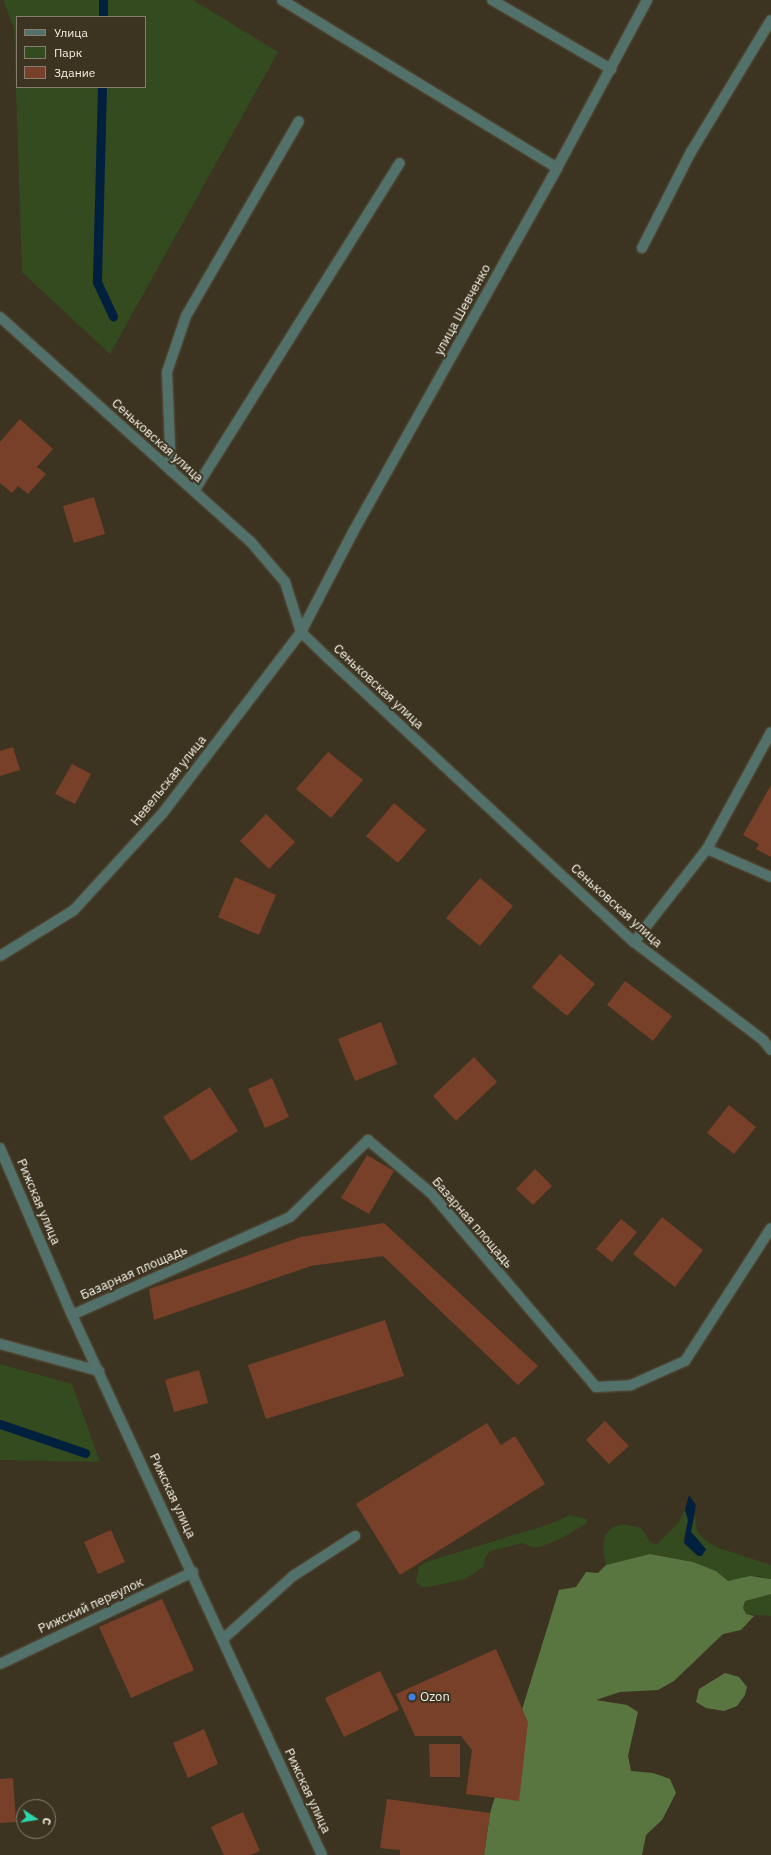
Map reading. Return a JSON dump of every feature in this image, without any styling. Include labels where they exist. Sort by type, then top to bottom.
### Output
[{"type":"street","points":[[282,0],[557,168]]},
{"type":"street","points":[[492,0],[610,69]]},
{"type":"street","name":"улица Шевченко","points":[[301,632],[353,532],[557,168],[647,0]]},
{"type":"street","points":[[642,248],[691,152],[771,20]]},
{"type":"street","points":[[171,471],[168,372],[186,316],[299,121]]},
{"type":"street","points":[[194,491],[400,164]]},
{"type":"street","name":"Сеньковская улица","points":[[0,317],[250,541],[285,582],[301,632],[634,942],[763,1040],[771,1050]]},
{"type":"street","name":"Невельская улица","points":[[0,956],[74,910],[162,814],[301,632]]},
{"type":"street","points":[[634,942],[707,849],[771,732]]},
{"type":"street","points":[[707,849],[771,877]]},
{"type":"street","name":"Базарная площадь","points":[[72,1315],[290,1217],[368,1140],[431,1193],[596,1387],[631,1385],[685,1361],[771,1228]]},
{"type":"street","name":"Рижская улица","points":[[0,1148],[72,1315],[193,1572],[322,1855]]},
{"type":"street","points":[[0,1344],[99,1371]]},
{"type":"street","points":[[223,1639],[293,1576],[355,1536]]},
{"type":"street","name":"Рижский переулок","points":[[0,1664],[193,1572]]},
{"type":"green space","points":[[3,0],[193,0],[278,52],[110,354],[22,272],[14,28]]},
{"type":"green space","points":[[0,1364],[72,1384],[100,1462],[0,1460]]},
{"type":"green space","points":[[685,1510],[688,1520],[683,1540],[698,1556],[700,1542],[691,1532],[695,1515],[697,1531],[706,1541],[719,1548],[771,1565],[771,1579],[759,1576],[728,1581],[716,1571],[693,1562],[650,1554],[606,1565],[603,1549],[605,1535],[613,1527],[623,1524],[641,1528],[651,1543],[657,1544],[678,1523]]},
{"type":"green space","points":[[570,1515],[587,1519],[587,1523],[562,1538],[543,1546],[534,1548],[523,1543],[490,1551],[485,1558],[483,1567],[465,1579],[428,1587],[421,1587],[416,1582],[419,1567],[426,1562],[550,1524]]},
{"type":"green space","points":[[650,1554],[693,1562],[716,1571],[728,1581],[750,1576],[771,1579],[771,1594],[745,1601],[743,1608],[746,1614],[754,1616],[741,1630],[723,1634],[674,1681],[658,1690],[620,1692],[596,1700],[627,1705],[638,1712],[628,1756],[631,1771],[653,1773],[670,1779],[676,1793],[662,1820],[646,1835],[642,1855],[484,1855],[490,1813],[559,1590],[576,1587],[586,1572],[598,1573],[606,1565]]},
{"type":"green space","points":[[771,1594],[771,1616],[746,1614],[743,1608],[745,1601]]},
{"type":"green space","points":[[725,1673],[739,1677],[747,1687],[745,1695],[737,1706],[724,1711],[706,1708],[696,1702],[699,1689]]},
{"type":"water","points":[[689,1495],[696,1505],[691,1532],[706,1549],[702,1556],[698,1556],[684,1543],[688,1520],[685,1510]]},
{"type":"building","points":[[20,419],[53,449],[37,467],[46,474],[28,494],[18,486],[12,493],[0,483],[0,442]]},
{"type":"building","points":[[94,497],[105,534],[74,543],[63,506]]},
{"type":"building","points":[[13,747],[20,770],[0,776],[0,751]]},
{"type":"building","points":[[328,752],[363,780],[331,818],[296,789]]},
{"type":"building","points":[[72,764],[91,774],[75,804],[55,794]]},
{"type":"building","points":[[771,785],[771,857],[756,849],[759,844],[743,835]]},
{"type":"building","points":[[394,803],[426,830],[398,863],[366,836]]},
{"type":"building","points":[[266,814],[295,842],[269,869],[240,841]]},
{"type":"building","points":[[235,877],[276,895],[259,935],[218,917]]},
{"type":"building","points":[[480,878],[513,906],[480,946],[446,918]]},
{"type":"building","points":[[560,954],[595,984],[567,1016],[532,987]]},
{"type":"building","points":[[625,981],[672,1016],[653,1041],[607,1005]]},
{"type":"building","points":[[381,1022],[397,1064],[355,1081],[338,1039]]},
{"type":"building","points":[[474,1057],[497,1082],[456,1121],[433,1096]]},
{"type":"building","points":[[272,1078],[289,1117],[265,1128],[248,1089]]},
{"type":"building","points":[[210,1087],[238,1131],[191,1161],[163,1117]]},
{"type":"building","points":[[729,1105],[756,1127],[734,1154],[707,1133]]},
{"type":"building","points":[[367,1155],[394,1171],[369,1214],[341,1198]]},
{"type":"building","points":[[535,1169],[552,1186],[533,1205],[516,1189]]},
{"type":"building","points":[[662,1217],[703,1250],[675,1287],[633,1254]]},
{"type":"building","points":[[621,1219],[637,1232],[612,1262],[596,1249]]},
{"type":"building","points":[[384,1223],[538,1366],[518,1385],[383,1256],[311,1266],[154,1320],[149,1289],[301,1237]]},
{"type":"building","points":[[385,1320],[404,1376],[266,1419],[248,1365]]},
{"type":"building","points":[[199,1370],[208,1403],[174,1412],[165,1380]]},
{"type":"building","points":[[605,1421],[629,1446],[609,1464],[586,1440]]},
{"type":"building","points":[[487,1423],[501,1445],[515,1436],[545,1484],[400,1575],[356,1504]]},
{"type":"building","points":[[111,1530],[125,1562],[98,1574],[84,1542]]},
{"type":"building","points":[[162,1599],[194,1670],[131,1698],[99,1627]]},
{"type":"building","points":[[496,1649],[528,1722],[519,1801],[466,1794],[472,1750],[461,1736],[415,1736],[396,1694]]},
{"type":"building","points":[[380,1671],[399,1710],[344,1737],[325,1698]]},
{"type":"building","points":[[204,1729],[218,1764],[188,1778],[173,1743]]},
{"type":"building","points":[[429,1744],[460,1744],[460,1777],[430,1777]]},
{"type":"building","points":[[13,1778],[16,1822],[0,1823],[0,1779]]},
{"type":"building","points":[[387,1799],[490,1813],[484,1855],[400,1855],[400,1850],[380,1848]]},
{"type":"building","points":[[243,1812],[260,1851],[250,1855],[224,1855],[211,1827]]},
{"type":"waterway","points":[[103,0],[103,16]]},
{"type":"waterway","points":[[102,88],[97,282],[113,316]]},
{"type":"waterway","points":[[0,1424],[85,1453]]},
{"type":"place","name":"Ozon","points":[[412,1697]]}]
